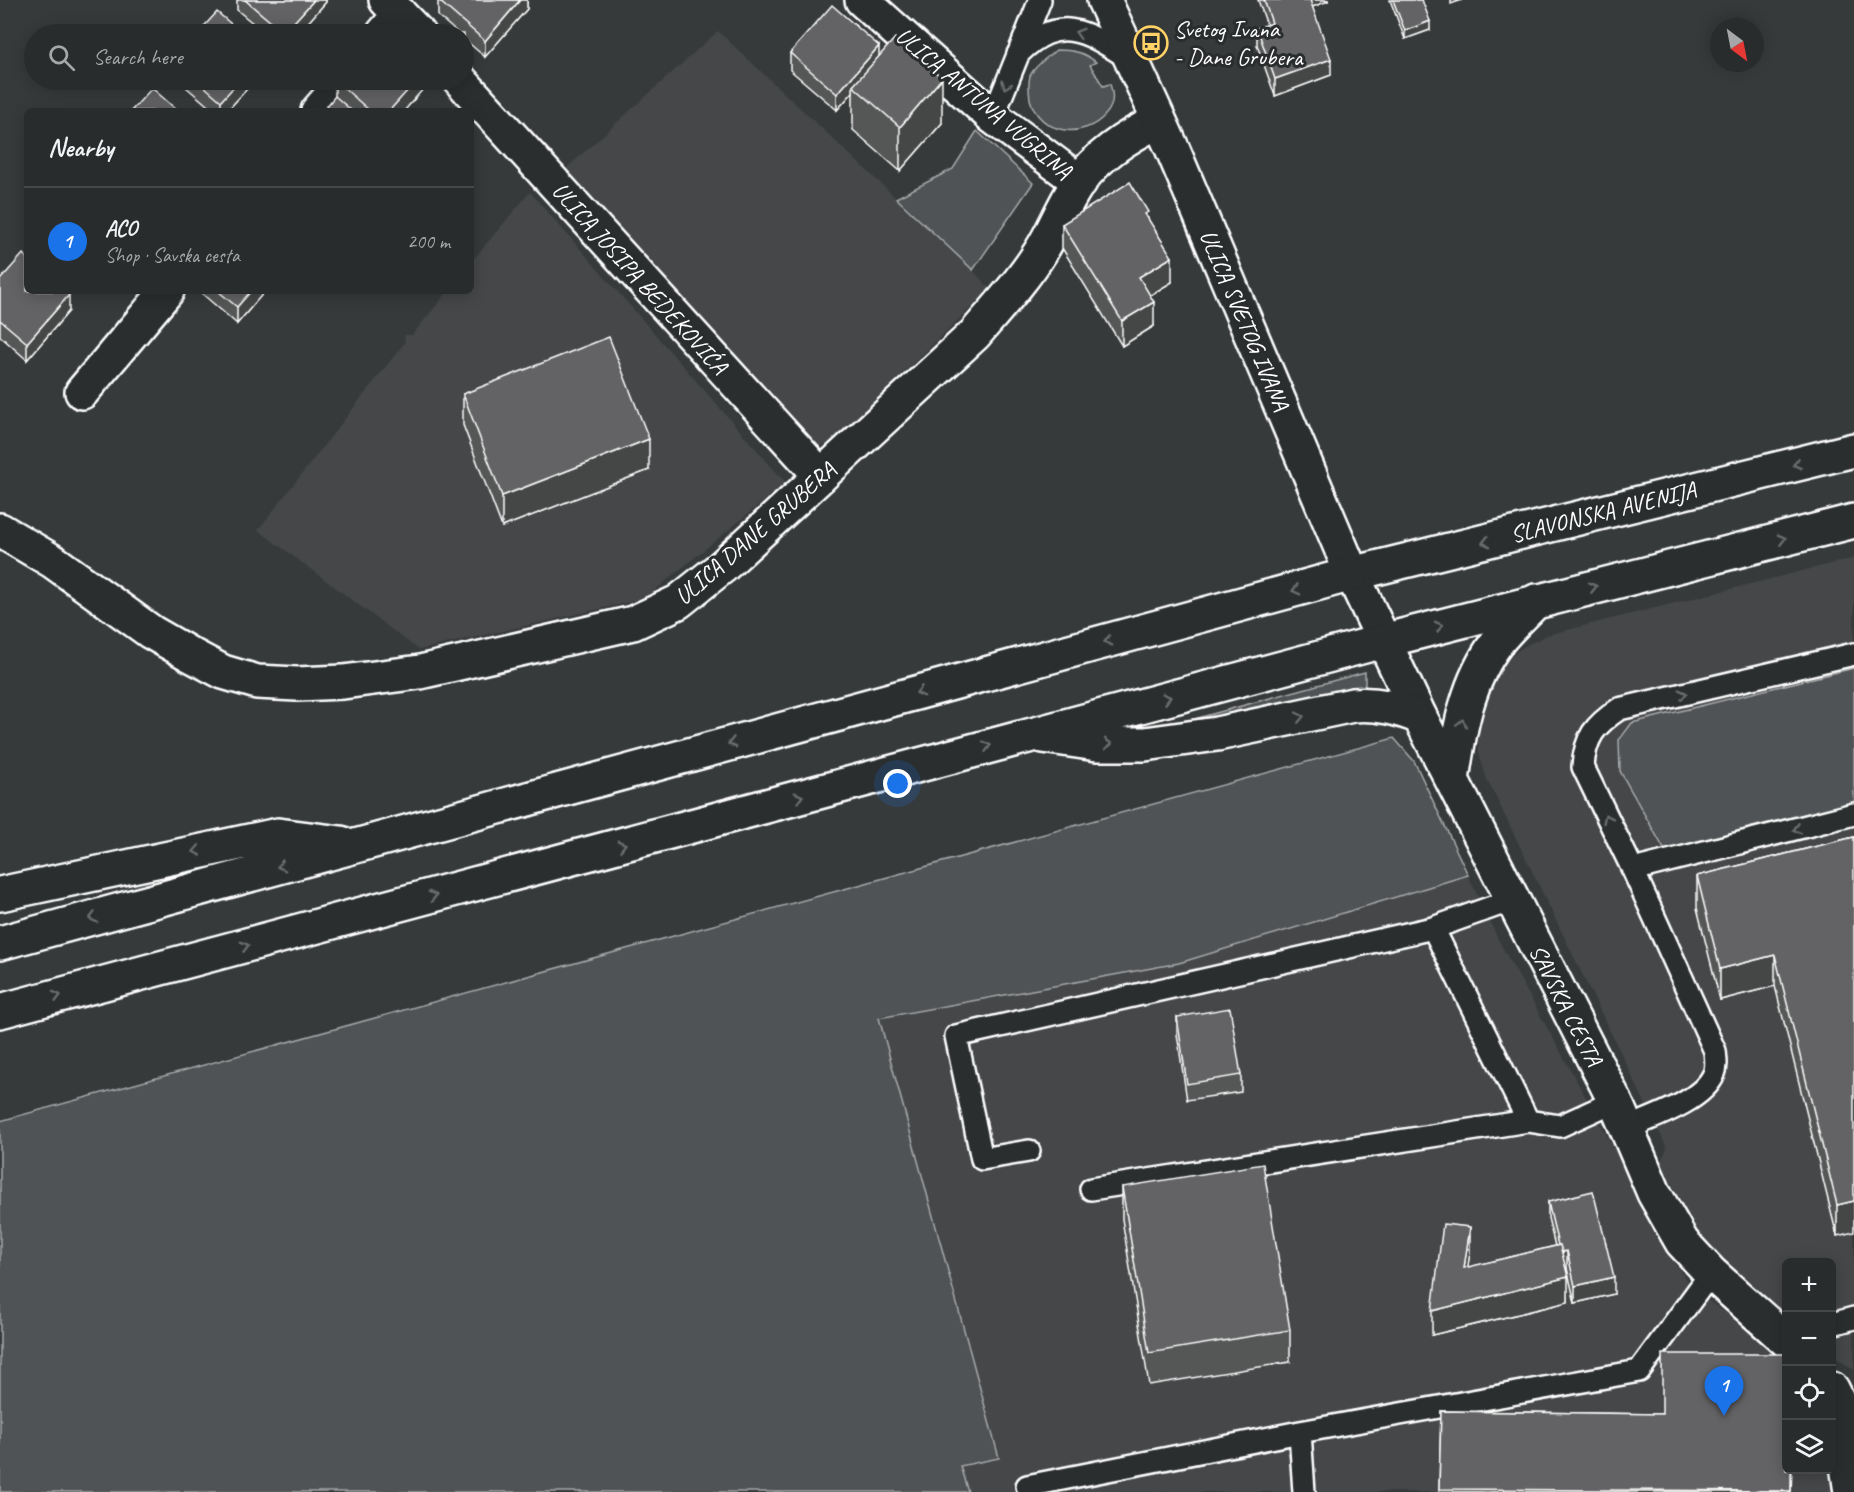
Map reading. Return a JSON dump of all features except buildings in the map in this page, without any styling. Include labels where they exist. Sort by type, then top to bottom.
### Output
[{"type":"main road","name":"ULICA ANTUNA VUGRINA","points":[[862,0],[993,117],[1080,182]]},
{"type":"main road","name":"ULICA SVETOG IVANA","points":[[1104,0],[1159,121],[1352,574],[1383,640]]},
{"type":"main road","points":[[321,108],[336,90]]},
{"type":"main road","name":"ULICA JOSIPA BEDEKOVIĆA","points":[[469,90],[821,476]]},
{"type":"main road","name":"ULICA DANE GRUBERA","points":[[0,530],[54,562],[151,632],[223,672],[257,681],[297,684],[343,682],[420,672],[633,623],[678,602],[722,567],[975,334],[1007,297],[1041,251],[1080,182],[1121,142],[1159,121]]},
{"type":"main road","points":[[82,392],[164,294]]},
{"type":"main road","name":"SLAVONSKA AVENIJA","points":[[0,943],[1352,574],[1854,450]]},
{"type":"main road","points":[[0,1011],[1383,640],[1854,521]]},
{"type":"main road","points":[[1452,780],[1459,735],[1469,696],[1482,666],[1498,641],[1536,601]]},
{"type":"main road","name":"SAVSKA CESTA","points":[[1383,640],[1512,900],[1622,1114],[1654,1193],[1682,1242],[1711,1273],[1782,1335]]},
{"type":"main road","points":[[1029,734],[1097,744],[1145,744],[1217,734],[1353,705],[1374,704],[1395,707],[1420,717]]},
{"type":"main road","points":[[0,894],[278,835],[358,845]]},
{"type":"main road","points":[[1841,1394],[1851,1492]]},
{"type":"lane","points":[[993,117],[1040,0]]},
{"type":"lane","points":[[1018,54],[1031,41],[1046,32],[1064,28],[1098,40],[1131,60]]},
{"type":"lane","points":[[1091,1189],[1528,1121],[1560,1126],[1684,1103],[1706,1087],[1714,1076],[1717,1064],[1715,1052],[1633,870],[1582,767],[1584,751],[1592,733],[1601,721],[1619,709],[1854,654]]},
{"type":"lane","points":[[1633,870],[1854,814]]},
{"type":"lane","points":[[1029,1151],[982,1159],[956,1036],[1434,928],[1512,900]]},
{"type":"lane","points":[[1434,928],[1528,1121]]},
{"type":"lane","points":[[1027,1486],[1300,1432],[1639,1371],[1711,1273]]},
{"type":"lane","points":[[1836,1323],[1854,1318]]},
{"type":"lane","points":[[1300,1432],[1304,1492]]},
{"type":"shaded area","points":[[718,31],[973,270],[990,289],[832,442],[815,448],[560,174]]},
{"type":"shaded area","points":[[1056,50],[1068,50],[1087,56],[1096,62],[1090,65],[1103,86],[1110,84],[1113,96],[1111,107],[1097,122],[1086,128],[1063,130],[1052,126],[1035,111],[1030,99],[1029,82],[1032,72]]},
{"type":"shaded area","points":[[977,131],[1033,183],[973,270],[896,198],[953,169]]},
{"type":"shaded area","points":[[530,192],[786,483],[644,599],[419,650],[258,530],[405,342],[404,335],[412,335],[446,294],[474,294],[474,258]]},
{"type":"shaded area","points":[[1854,558],[1854,1370],[1836,1358],[1836,1258],[1782,1258],[1782,1315],[1745,1284],[1702,1239],[1663,1169],[1662,1159],[1667,1148],[1486,777],[1479,753],[1478,725],[1490,682],[1508,659],[1521,648],[1547,635]]},
{"type":"shaded area","points":[[1854,668],[1854,804],[1739,836],[1704,864],[1668,856],[1620,771],[1619,740],[1632,723]]},
{"type":"shaded area","points":[[1365,672],[1365,689],[1165,727]]},
{"type":"shaded area","points":[[1394,738],[1414,761],[1499,941],[1614,1148],[1648,1221],[1692,1289],[1782,1352],[1782,1474],[1833,1474],[1836,1492],[968,1492],[960,1466],[999,1457],[879,1018],[882,878]]},
{"type":"shaded area","points":[[1394,738],[1414,761],[1468,875],[1179,963],[879,1018],[999,1458],[960,1466],[968,1492],[0,1492],[0,1121]]},
{"type":"place","name":"Svetog Ivana - Dane Grubera","points":[[1151,43]]},
{"type":"place","name":"ACO","points":[[1724,1416]]}]
